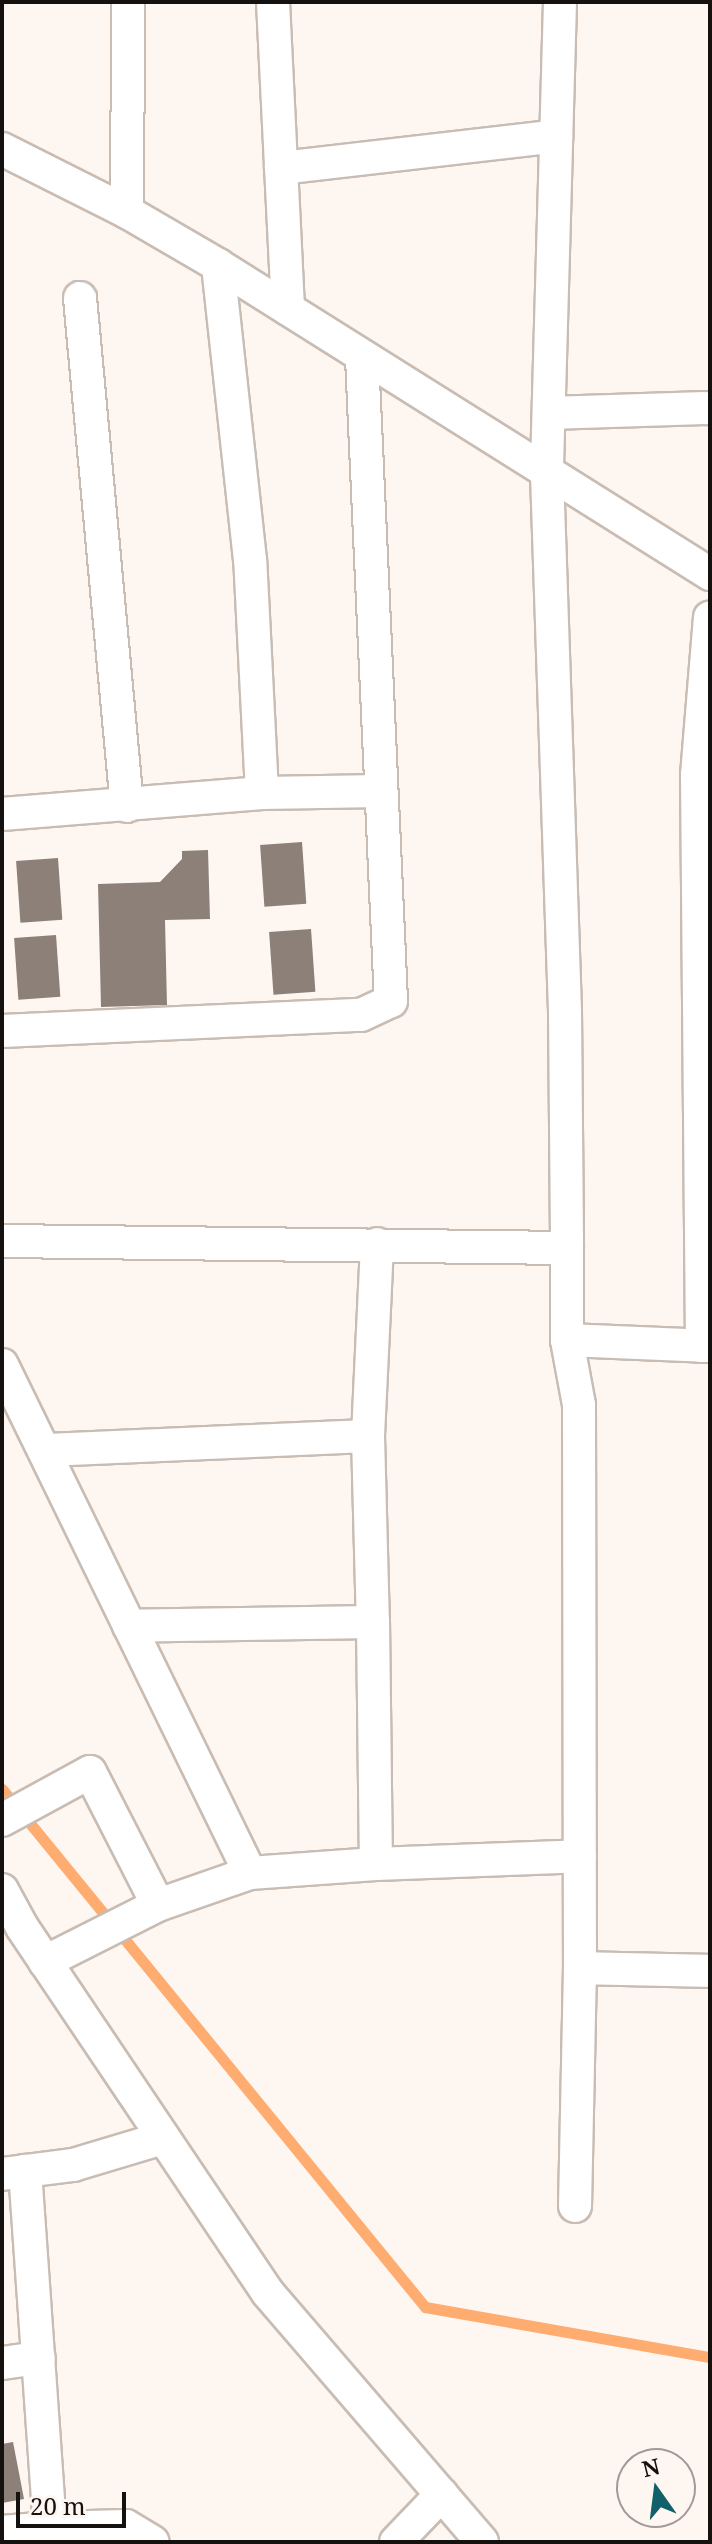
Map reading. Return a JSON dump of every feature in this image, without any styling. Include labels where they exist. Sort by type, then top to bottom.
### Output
[{"type":"street","points":[[127,212],[128,2]]},
{"type":"street","points":[[273,2],[288,309]]},
{"type":"street","points":[[560,2],[547,474],[565,996],[567,1340],[579,1405],[580,1968],[575,2206]]},
{"type":"street","points":[[281,168],[556,136]]},
{"type":"street","points":[[2,149],[127,212],[218,265],[710,574]]},
{"type":"street","points":[[218,265],[250,560],[262,793]]},
{"type":"street","points":[[80,298],[127,806]]},
{"type":"street","points":[[2,1031],[361,1015],[391,1001],[362,357]]},
{"type":"street","points":[[549,413],[710,408]]},
{"type":"street","points":[[567,1340],[706,1346],[697,775],[710,618]]},
{"type":"street","points":[[2,814],[262,793],[381,791]]},
{"type":"street","points":[[2,1241],[567,1248]]},
{"type":"street","points":[[376,1864],[368,1436],[377,1244]]},
{"type":"street","points":[[2,1365],[250,1873]]},
{"type":"street","points":[[46,1450],[368,1436]]},
{"type":"street","points":[[129,1626],[373,1622]]},
{"type":"street","points":[[2,1820],[90,1772],[148,1910]]},
{"type":"street","points":[[45,1962],[148,1910],[250,1873],[376,1864],[580,1856]]},
{"type":"street","points":[[2,1890],[45,1962],[268,2293],[482,2542]]},
{"type":"street","points":[[580,1968],[710,1971]]},
{"type":"street","points":[[50,2528],[39,2358],[14,2173],[73,2165],[163,2138]]},
{"type":"street","points":[[2,2363],[39,2358]]},
{"type":"street","points":[[396,2542],[442,2494]]},
{"type":"street","points":[[2,2532],[126,2526],[153,2542]]},
{"type":"building","points":[[302,842],[306,904],[264,907],[260,845]]},
{"type":"building","points":[[208,850],[210,919],[165,920],[167,1005],[101,1007],[98,884],[160,882],[182,859],[182,851]]},
{"type":"building","points":[[58,858],[62,920],[20,923],[16,861]]},
{"type":"building","points":[[311,929],[315,992],[273,995],[269,932]]},
{"type":"building","points":[[56,935],[60,997],[18,1000],[14,938]]},
{"type":"building","points":[[13,2442],[24,2499],[2,2503],[2,2444]]},
{"type":"waterway","points":[[2,1789],[425,2307],[710,2357]]}]
